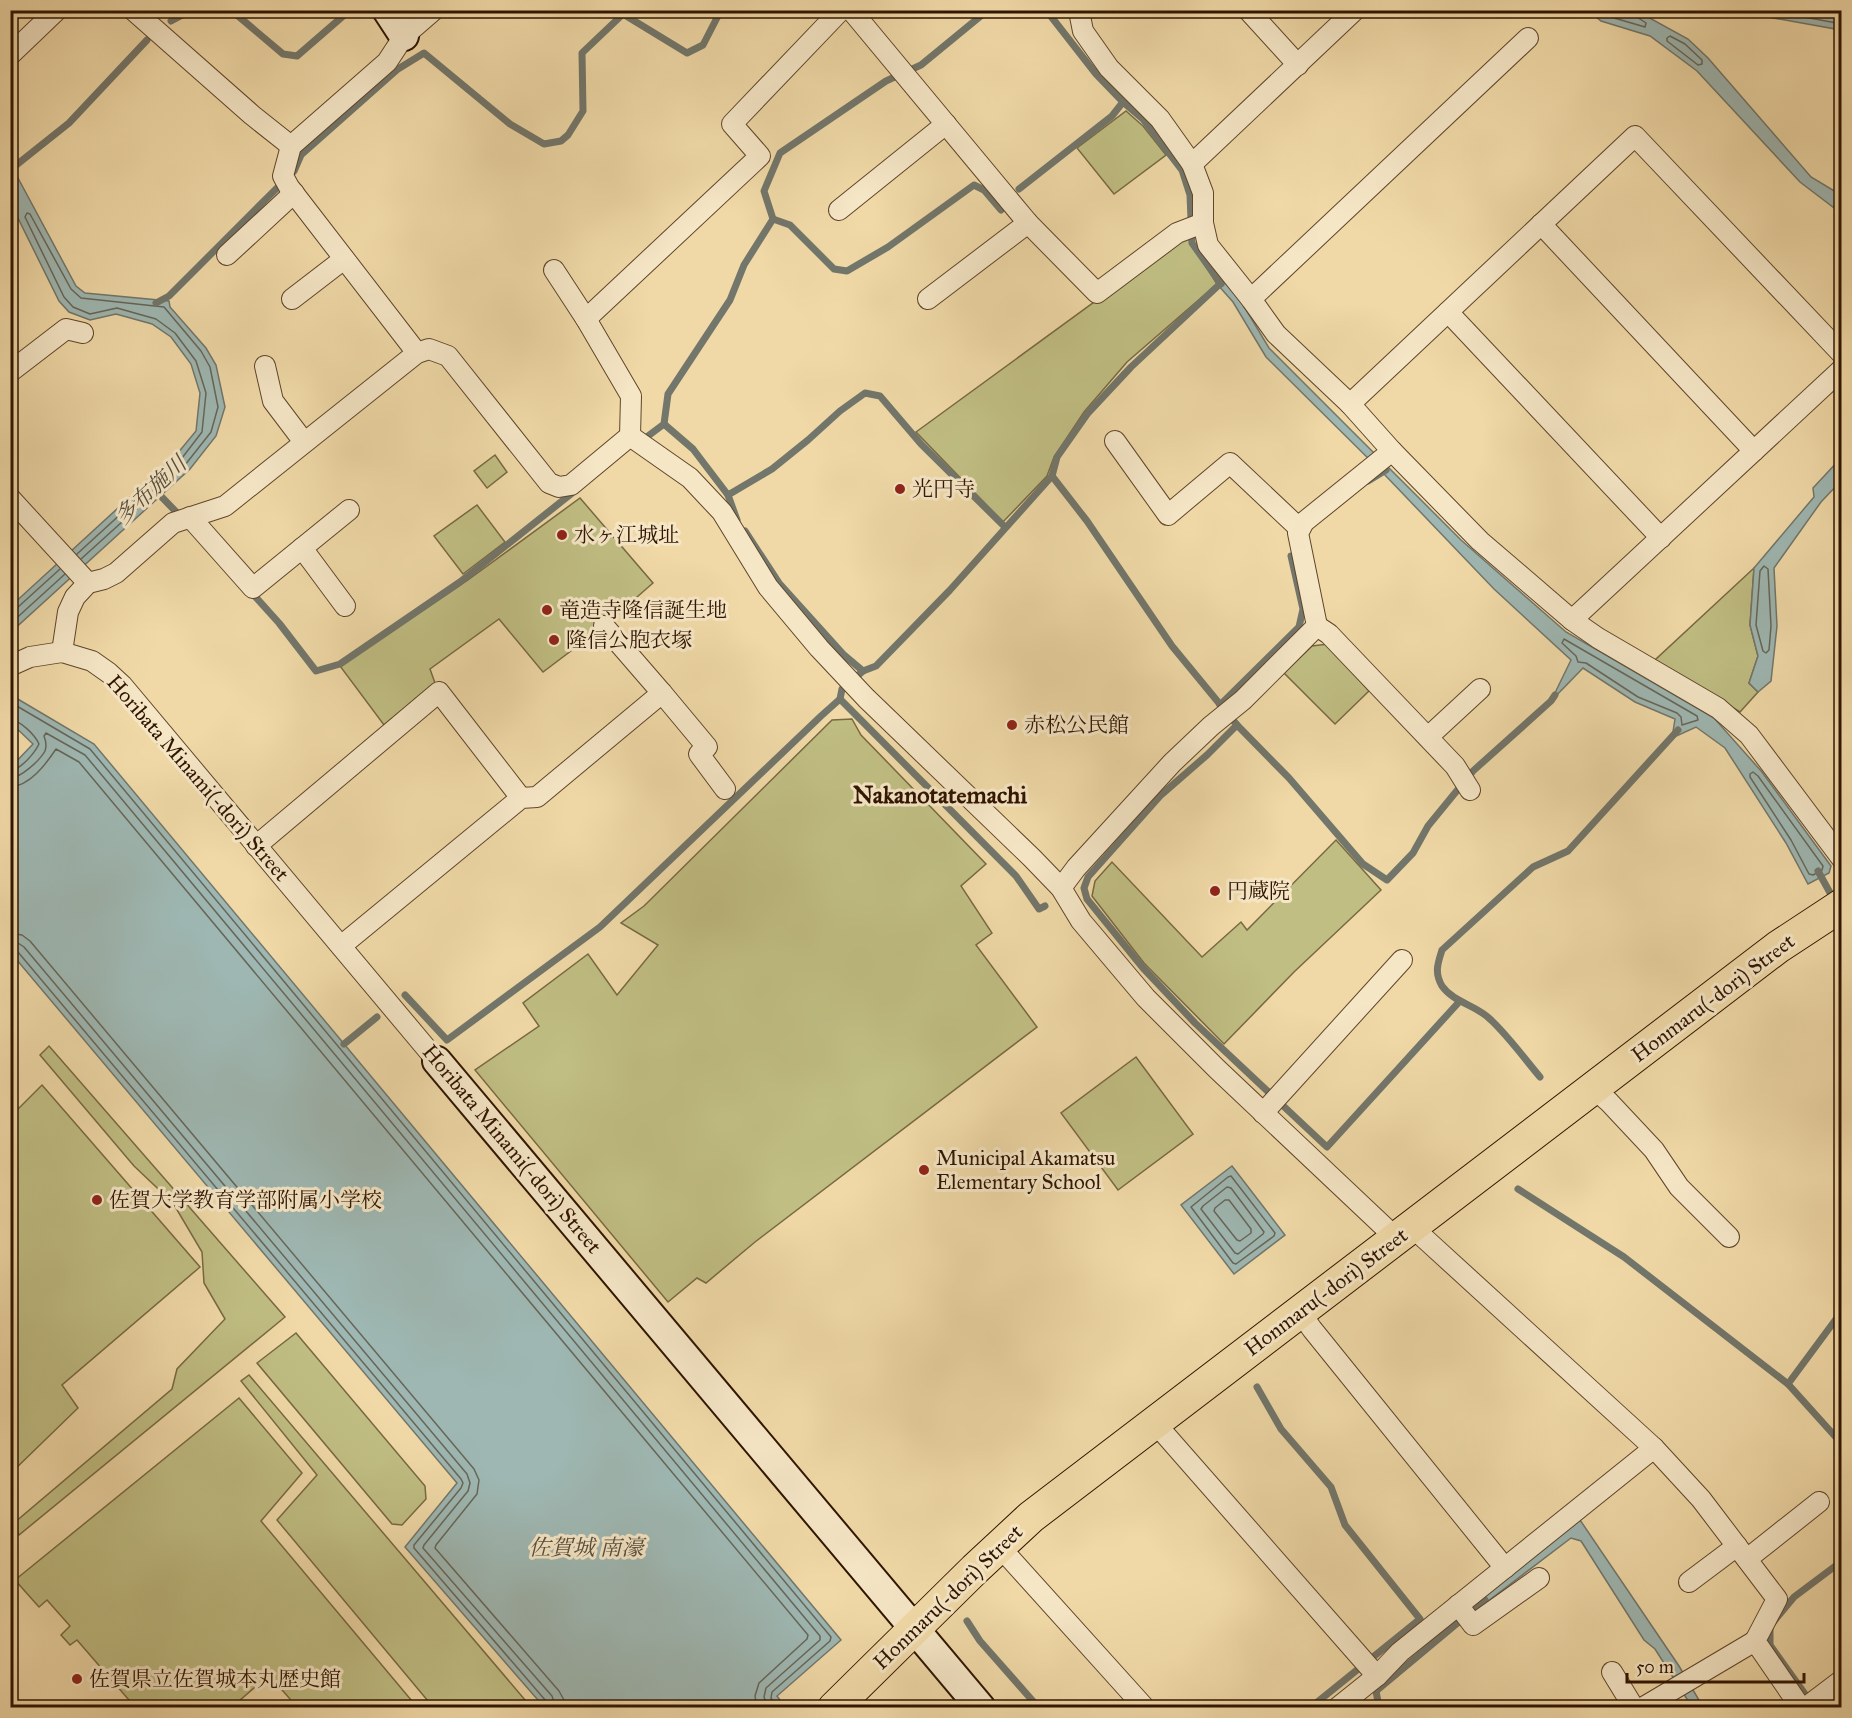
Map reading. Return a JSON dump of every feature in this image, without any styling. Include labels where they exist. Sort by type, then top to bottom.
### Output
[{"type":"main road","name":"Honmaru(-dori) Street","points":[[834,1707],[1031,1517],[1778,947],[1833,910]]},
{"type":"street","points":[[10,55],[57,10]]},
{"type":"street","points":[[133,10],[252,115],[291,146]]},
{"type":"street","points":[[387,10],[404,36]]},
{"type":"street","points":[[227,255],[288,185],[291,146],[387,62],[404,36],[434,10]]},
{"type":"street","points":[[586,319],[760,156],[732,124],[841,10]]},
{"type":"street","points":[[851,10],[1028,222],[1097,293],[1177,232],[1203,222]]},
{"type":"street","points":[[1083,10],[1080,16],[1083,31],[1109,68],[1160,118],[1192,164],[1203,193],[1203,222],[1208,245],[1276,334],[1350,404],[1383,458],[1572,620],[1598,638],[1718,708],[1749,735],[1842,859]]},
{"type":"street","points":[[1248,10],[1298,65]]},
{"type":"street","points":[[1192,164],[1355,10]]},
{"type":"street","points":[[1251,299],[1528,39]]},
{"type":"street","points":[[839,210],[946,124]]},
{"type":"street","points":[[1350,404],[1635,136],[1842,354]]},
{"type":"street","points":[[288,185],[417,353]]},
{"type":"street","points":[[928,299],[1028,222]]},
{"type":"street","points":[[1541,224],[1754,451]]},
{"type":"street","points":[[292,299],[344,259]]},
{"type":"street","points":[[554,270],[631,396],[636,440],[690,478],[722,513],[768,587],[819,648],[1061,888],[1081,921],[1146,998],[1217,1070],[1272,1103],[1404,1233],[1653,1448],[1701,1499],[1777,1599],[1755,1641],[1642,1707]]},
{"type":"street","points":[[1448,312],[1661,538]]},
{"type":"street","points":[[10,372],[66,329],[83,333]]},
{"type":"street","points":[[14,507],[84,578],[104,579],[116,573],[182,520],[225,506],[417,353],[429,350],[447,356],[549,483],[559,487],[571,485],[636,440]]},
{"type":"street","points":[[265,366],[273,401],[304,442]]},
{"type":"street","points":[[1572,620],[1842,369]]},
{"type":"street","points":[[1115,441],[1168,515],[1230,463],[1300,529]]},
{"type":"street","points":[[1383,458],[1304,522],[1298,533],[1317,626],[1329,634],[1428,737],[1455,766],[1466,784]]},
{"type":"street","points":[[182,520],[253,588],[349,510]]},
{"type":"street","points":[[302,548],[345,606]]},
{"type":"street","points":[[62,652],[68,612],[84,578]]},
{"type":"street","points":[[604,626],[707,747],[699,754],[725,789]]},
{"type":"street","points":[[1061,888],[1076,868],[1172,763],[1317,626]]},
{"type":"street","name":"Horibata Minami(-dori) Street","points":[[10,666],[30,657],[62,652],[92,661],[122,685],[981,1707]]},
{"type":"street","points":[[1428,737],[1480,689]]},
{"type":"street","points":[[256,846],[439,692],[521,798]]},
{"type":"street","points":[[341,946],[521,798],[537,797],[662,693]]},
{"type":"street","points":[[1272,1103],[1402,960]]},
{"type":"street","points":[[1593,1088],[1654,1150],[1679,1187],[1729,1237]]},
{"type":"street","points":[[1300,1312],[1505,1568]]},
{"type":"street","points":[[1155,1423],[1370,1668]]},
{"type":"street","points":[[1336,1707],[1370,1668],[1400,1652],[1653,1448]]},
{"type":"street","points":[[1689,1582],[1742,1553],[1819,1502]]},
{"type":"street","points":[[999,1546],[1145,1707]]},
{"type":"street","points":[[1458,1605],[1473,1625],[1539,1578]]},
{"type":"street","points":[[1755,1641],[1808,1704],[1842,1680]]},
{"type":"street","points":[[1612,1672],[1634,1707]]},
{"type":"shaded area","points":[[1126,111],[1143,126],[1166,155],[1114,194],[1077,148]]},
{"type":"shaded area","points":[[1186,235],[1217,284],[1127,362],[1084,412],[1054,457],[1047,476],[1003,522],[916,432]]},
{"type":"shaded area","points":[[495,455],[507,472],[487,488],[474,471]]},
{"type":"shaded area","points":[[580,498],[653,583],[604,626],[543,672],[499,619],[430,669],[435,683],[384,725],[340,666],[468,580]]},
{"type":"shaded area","points":[[477,505],[505,542],[463,574],[434,536]]},
{"type":"shaded area","points":[[1754,568],[1750,625],[1758,656],[1749,683],[1758,692],[1740,712],[1655,660]]},
{"type":"shaded area","points":[[1328,644],[1369,691],[1335,724],[1284,673],[1312,646]]},
{"type":"shaded area","points":[[852,719],[861,735],[986,864],[961,886],[992,933],[976,945],[1037,1027],[755,1242],[706,1283],[697,1278],[668,1302],[475,1070],[539,1026],[523,1003],[588,954],[617,995],[658,945],[621,923],[644,906],[832,720]]},
{"type":"shaded area","points":[[1336,840],[1381,890],[1294,972],[1224,1044],[1144,963],[1092,896],[1095,881],[1112,862],[1202,957],[1241,922],[1247,930]]},
{"type":"shaded area","points":[[49,1046],[285,1317],[19,1535],[14,1523],[172,1389],[177,1369],[225,1319],[204,1283],[202,1252],[173,1203],[134,1166],[40,1055]]},
{"type":"shaded area","points":[[1136,1057],[1193,1134],[1118,1190],[1061,1113]]},
{"type":"shaded area","points":[[42,1085],[200,1267],[62,1385],[78,1408],[11,1473],[11,1116]]},
{"type":"shaded area","points":[[296,1333],[425,1486],[426,1499],[402,1525],[392,1524],[257,1363]]},
{"type":"shaded area","points":[[249,1375],[531,1707],[433,1707],[277,1520],[317,1475],[241,1381]]},
{"type":"shaded area","points":[[239,1398],[302,1473],[261,1521],[417,1707],[297,1707],[269,1675],[232,1707],[135,1707],[77,1640],[70,1645],[61,1635],[70,1626],[47,1600],[39,1607],[15,1580]]},
{"type":"water","points":[[1589,11],[1637,11],[1688,39],[1708,58],[1811,177],[1841,195],[1841,217],[1838,211],[1800,182],[1697,71],[1650,36],[1601,21]]},
{"type":"water","points":[[1735,11],[1841,11],[1841,30],[1740,12]]},
{"type":"water","name":"多布施川","points":[[11,165],[76,286],[85,293],[169,301],[170,307],[206,348],[216,365],[225,407],[216,436],[190,469],[11,632],[11,606],[177,454],[196,431],[200,393],[191,364],[171,337],[152,324],[116,314],[90,320],[69,312],[59,301],[11,204]]},
{"type":"water","points":[[1216,273],[1239,298],[1269,348],[1461,540],[1566,632],[1714,718],[1762,772],[1831,866],[1829,873],[1808,884],[1786,843],[1725,748],[1696,727],[1672,738],[1675,719],[1635,702],[1583,668],[1551,701],[1571,660],[1494,589],[1384,474],[1266,357],[1233,302],[1217,284]]},
{"type":"water","points":[[1841,458],[1841,481],[1821,502],[1774,568],[1777,626],[1771,681],[1758,692],[1749,683],[1758,656],[1750,625],[1754,568],[1814,497],[1813,488]]},
{"type":"water","name":"佐賀城 南濠","points":[[11,695],[94,744],[841,1640],[777,1696],[785,1707],[544,1707],[405,1547],[457,1483],[11,953],[11,767],[33,744],[11,723]]},
{"type":"water","points":[[1232,1166],[1285,1235],[1234,1274],[1181,1205]]},
{"type":"water","points":[[1578,1517],[1679,1666],[1703,1707],[1692,1707],[1655,1649],[1644,1640],[1581,1541],[1571,1538],[1479,1608],[1476,1600]]},
{"type":"waterway","points":[[171,21],[192,10]]},
{"type":"waterway","points":[[231,10],[283,54],[297,56],[350,10]]},
{"type":"waterway","points":[[156,303],[169,296],[294,171],[301,155],[398,69],[424,53],[510,124],[544,144],[561,141],[568,135],[583,111],[582,53],[623,14],[687,53],[703,45],[721,10]]},
{"type":"waterway","points":[[773,219],[764,191],[780,153],[886,81],[921,65],[988,10]]},
{"type":"waterway","points":[[1046,10],[1096,74],[1143,119],[1182,170],[1190,195],[1192,243],[1221,284]]},
{"type":"waterway","points":[[10,170],[69,123],[147,40]]},
{"type":"waterway","points":[[1019,189],[1112,116],[1123,102]]},
{"type":"waterway","points":[[773,219],[790,225],[834,269],[847,271],[888,247],[974,185],[984,190],[1001,210]]},
{"type":"waterway","points":[[640,442],[664,424],[668,394],[730,300],[744,265],[773,219]]},
{"type":"waterway","points":[[840,699],[842,689],[863,671],[876,666],[950,590],[1052,476],[1057,457],[1088,413],[1131,367],[1221,283]]},
{"type":"waterway","points":[[728,495],[772,469],[840,411],[865,393],[880,396],[921,444],[1005,527]]},
{"type":"waterway","points":[[664,424],[693,449],[728,495],[737,520]]},
{"type":"waterway","points":[[1368,481],[1386,470]]},
{"type":"waterway","points":[[1052,476],[1087,521],[1172,646],[1237,725]]},
{"type":"waterway","name":"多布施川","points":[[154,489],[182,518]]},
{"type":"waterway","points":[[251,592],[279,623],[316,671],[340,664],[460,582],[576,490]]},
{"type":"waterway","points":[[745,531],[779,583],[844,655],[863,671]]},
{"type":"waterway","points":[[1220,705],[1299,627],[1303,609],[1291,556]]},
{"type":"waterway","points":[[1459,1002],[1327,1147],[1195,1023],[1143,968],[1087,899],[1084,888],[1088,877],[1161,795],[1237,725],[1289,778],[1363,864],[1387,880],[1413,853],[1428,826],[1473,771],[1555,695]]},
{"type":"waterway","points":[[405,995],[447,1040],[600,927],[840,699],[1016,876],[1039,909],[1045,906]]},
{"type":"waterway","points":[[1540,1077],[1491,1020],[1447,992],[1442,986],[1437,972],[1442,950],[1533,867],[1568,851],[1678,730]]},
{"type":"waterway","points":[[1818,871],[1834,900]]},
{"type":"waterway","points":[[344,1044],[377,1017]]},
{"type":"waterway","points":[[1518,1189],[1624,1257],[1788,1384]]},
{"type":"waterway","points":[[1842,1311],[1788,1384],[1842,1444]]},
{"type":"waterway","points":[[1257,1387],[1281,1429],[1331,1487],[1345,1525],[1420,1619],[1310,1708]]},
{"type":"waterway","points":[[1810,1701],[1770,1645],[1770,1626],[1794,1597],[1842,1561]]},
{"type":"waterway","points":[[1382,1708],[1376,1691],[1485,1600]]},
{"type":"waterway","points":[[967,1621],[980,1641],[1039,1708]]},
{"type":"place","name":"光円寺","points":[[900,489]]},
{"type":"place","name":"水ヶ江城址","points":[[562,535]]},
{"type":"place","name":"竜造寺隆信誕生地","points":[[547,610]]},
{"type":"place","name":"隆信公胞衣塚","points":[[554,640]]},
{"type":"place","name":"赤松公民館","points":[[1012,725]]},
{"type":"place","name":"円蔵院","points":[[1215,891]]},
{"type":"place","name":"Municipal Akamatsu Elementary School","points":[[924,1170]]},
{"type":"place","name":"佐賀大学教育学部附属小学校","points":[[97,1200]]},
{"type":"place","name":"佐賀県立佐賀城本丸歴史館","points":[[77,1679]]},
{"type":"district","name":"Nakanotatemachi","points":[[940,795]]}]
